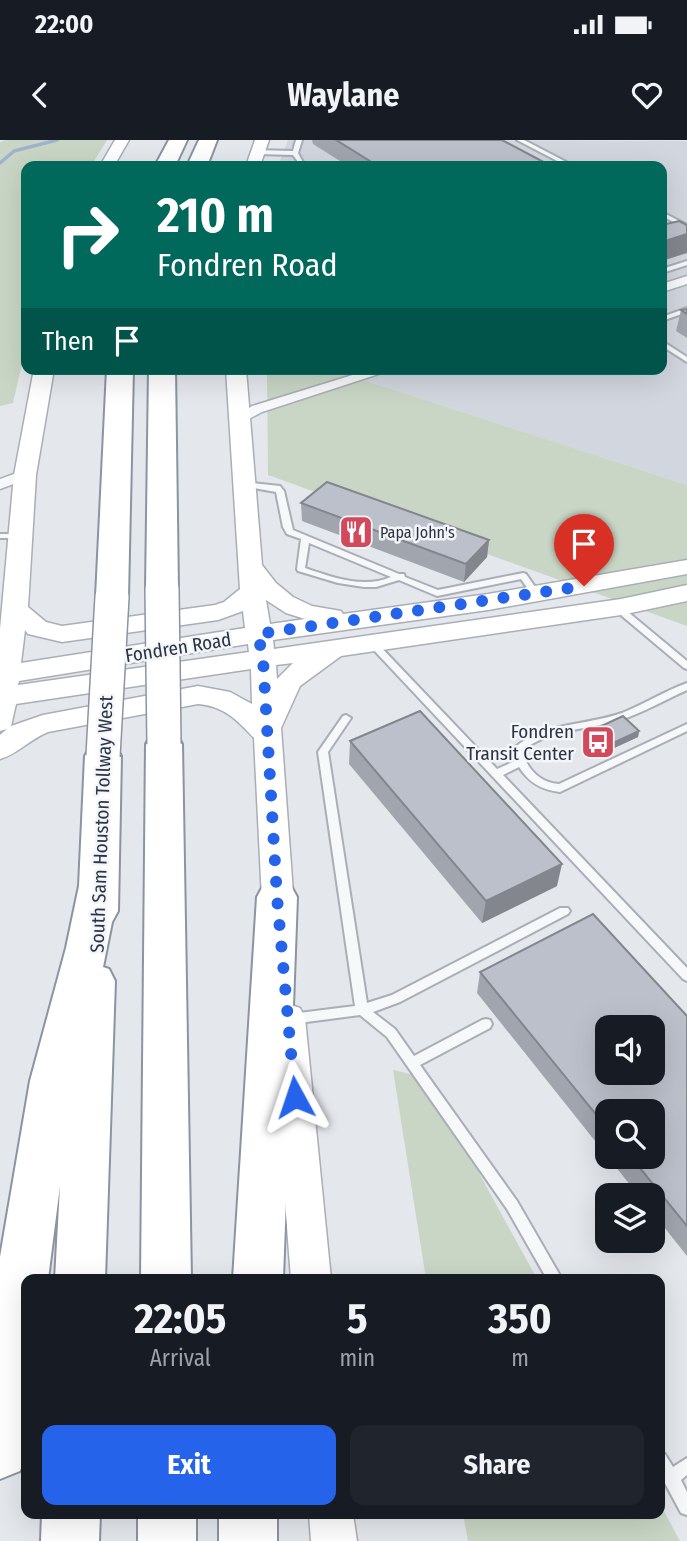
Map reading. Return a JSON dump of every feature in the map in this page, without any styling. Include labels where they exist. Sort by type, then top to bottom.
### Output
[{"type":"highway","points":[[151,161],[160,140]]},
{"type":"highway","points":[[168,161],[178,140]]},
{"type":"highway","points":[[199,161],[208,140]]},
{"type":"highway","name":"South Sam Houston Tollway West","points":[[80,1274],[120,375]]},
{"type":"highway","points":[[162,375],[160,440],[166,1274]]},
{"type":"highway","points":[[160,440],[175,375]]},
{"type":"highway","points":[[23,1274],[53,1081],[87,948],[99,885]]},
{"type":"highway","points":[[258,1274],[277,897]]},
{"type":"highway","points":[[0,1451],[21,1289]]},
{"type":"highway","points":[[70,1541],[71,1519]]},
{"type":"highway","points":[[167,1519],[167,1541]]},
{"type":"highway","points":[[247,1541],[248,1519]]},
{"type":"main road","points":[[110,161],[121,142]]},
{"type":"main road","points":[[2,693],[13,602],[10,536],[43,375]]},
{"type":"main road","points":[[237,377],[252,591],[261,646],[277,897],[311,1274]]},
{"type":"main road","points":[[251,566],[265,587],[286,605],[316,615],[357,620]]},
{"type":"main road","name":"Fondren Road","points":[[2,693],[261,646],[440,601],[536,594],[687,567]]},
{"type":"main road","points":[[608,583],[621,607]]},
{"type":"main road","points":[[13,602],[46,631],[78,633],[218,612],[233,607],[252,591]]},
{"type":"main road","name":"Fondren Road","points":[[261,646],[343,648],[621,607],[687,593]]},
{"type":"main road","points":[[0,637],[13,602]]},
{"type":"main road","points":[[267,735],[280,691],[310,664],[343,648]]},
{"type":"main road","points":[[0,749],[22,732],[43,724],[198,695],[215,695],[232,700],[267,735]]},
{"type":"main road","points":[[332,1519],[334,1541]]},
{"type":"street","points":[[667,286],[687,280]]},
{"type":"street","points":[[241,419],[257,409],[367,375]]},
{"type":"street","points":[[237,377],[248,394],[263,399],[292,397]]},
{"type":"street","points":[[0,484],[24,475]]},
{"type":"lane","points":[[299,140],[295,153],[300,161]]},
{"type":"lane","points":[[520,140],[560,161]]},
{"type":"lane","points":[[257,153],[295,153]]},
{"type":"lane","points":[[667,216],[686,226]]},
{"type":"lane","points":[[667,269],[687,263]]},
{"type":"lane","points":[[667,316],[687,310]]},
{"type":"lane","points":[[667,346],[687,360]]},
{"type":"lane","points":[[245,484],[277,488],[280,491],[290,532],[401,576],[440,601]]},
{"type":"lane","points":[[305,538],[301,569],[343,583],[386,584],[401,576]]},
{"type":"lane","points":[[621,607],[625,614],[687,666]]},
{"type":"lane","points":[[372,643],[687,976]]},
{"type":"lane","points":[[687,686],[617,718],[552,731],[532,740],[517,750],[519,763],[538,783],[548,788],[560,788],[687,727]]},
{"type":"lane","points":[[346,718],[323,752],[362,1010],[391,1033],[512,1205],[552,1274]]},
{"type":"lane","points":[[495,774],[519,763]]},
{"type":"lane","points":[[288,1019],[362,1010],[396,999],[564,911]]},
{"type":"lane","points":[[412,1063],[486,1024]]},
{"type":"lane","points":[[670,1478],[687,1466]]},
{"type":"lane","points":[[665,1469],[687,1507]]},
{"type":"shaded area","points":[[288,140],[687,141],[687,485],[348,375],[667,375],[667,161],[280,161]]},
{"type":"green space","points":[[107,140],[94,161],[21,161],[21,368],[13,403],[0,406],[0,142]]},
{"type":"green space","points":[[267,375],[348,375],[687,485],[687,626],[268,475]]},
{"type":"green space","points":[[393,1070],[427,1078],[534,1274],[425,1274]]},
{"type":"green space","points":[[665,1513],[680,1541],[468,1541],[464,1519],[665,1519]]},
{"type":"building","points":[[336,140],[502,140],[542,161],[370,161]]},
{"type":"building","points":[[679,221],[687,225],[687,234],[667,240],[667,224]]},
{"type":"building","points":[[327,482],[489,540],[466,564],[301,503]]},
{"type":"building","points":[[420,711],[562,864],[486,901],[350,741]]},
{"type":"building","points":[[623,716],[639,731],[613,743],[597,728]]},
{"type":"building","points":[[593,914],[687,1016],[687,1226],[665,1199],[665,1183],[652,1183],[641,1169],[665,1169],[665,1099],[595,1099],[595,1113],[480,972]]},
{"type":"waterway","points":[[0,163],[14,151],[57,140]]},
{"type":"place","name":"Papa John's","points":[[356,532]]},
{"type":"place","name":"Fondren Transit Center","points":[[598,742]]},
{"type":"route","points":[[295,1097],[277,897],[263,659],[258,634],[584,586]]}]
